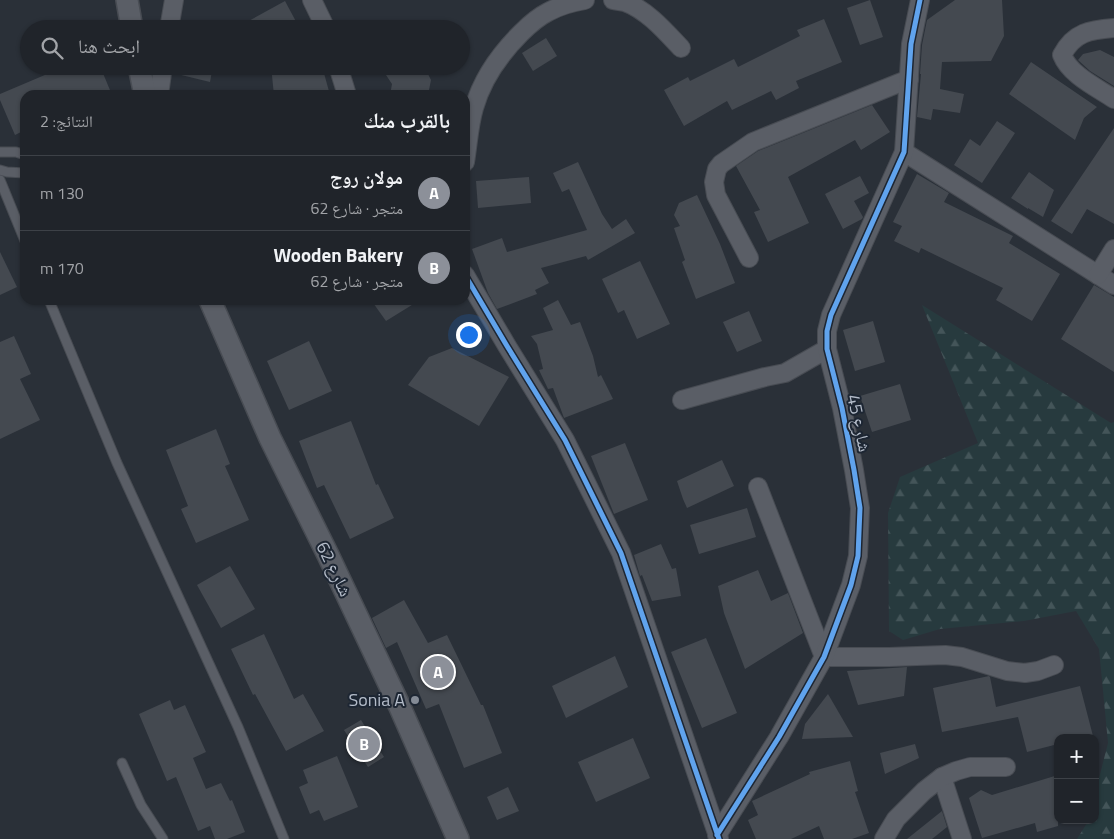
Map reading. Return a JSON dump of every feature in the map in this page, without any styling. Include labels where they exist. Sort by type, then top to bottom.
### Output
[{"type":"street","points":[[127,0],[130,20]]},
{"type":"street","points":[[171,20],[174,0]]},
{"type":"street","points":[[312,0],[322,20]]},
{"type":"street","points":[[470,132],[474,108],[481,88],[505,49],[530,24],[547,12],[578,0]]},
{"type":"street","points":[[613,0],[624,2],[642,11],[660,26],[681,48]]},
{"type":"street","name":"شارع 45","points":[[718,837],[779,737],[824,657],[848,593],[858,556],[860,508],[842,408],[827,349],[827,331],[831,315],[904,152],[912,44],[920,0]]},
{"type":"street","points":[[1114,28],[1093,31],[1073,39],[1062,55],[1066,64],[1078,76],[1114,99]]},
{"type":"street","points":[[141,75],[144,90]]},
{"type":"street","points":[[160,90],[162,75]]},
{"type":"street","points":[[341,75],[346,90]]},
{"type":"street","points":[[748,258],[716,194],[714,182],[717,169],[721,164],[753,142],[909,79]]},
{"type":"street","points":[[904,152],[1114,285]]},
{"type":"street","points":[[1098,275],[1114,249]]},
{"type":"street","points":[[470,283],[566,440],[621,553],[718,837]]},
{"type":"street","name":"شارع 62","points":[[212,305],[270,438],[328,555],[399,706],[458,839]]},
{"type":"street","points":[[682,400],[785,373],[827,349]]},
{"type":"street","points":[[758,487],[824,657],[945,655],[962,657],[1007,671],[1026,672],[1038,671],[1054,665]]},
{"type":"street","points":[[884,839],[896,819],[924,791],[942,777],[970,767],[1006,767]]},
{"type":"street","points":[[942,777],[962,839]]},
{"type":"lane","points":[[0,152],[20,153]]},
{"type":"lane","points":[[0,170],[20,173]]},
{"type":"lane","points":[[0,180],[20,229]]},
{"type":"lane","points":[[52,305],[117,463],[238,727],[284,839]]},
{"type":"lane","points":[[122,763],[141,805],[163,839]]},
{"type":"green space","points":[[922,305],[1111,423],[1114,422],[1114,839],[1077,839],[1086,824],[1099,824],[1099,778],[1108,743],[1099,649],[1076,611],[1024,621],[940,629],[903,640],[889,631],[888,513],[900,477],[978,443]]},
{"type":"building","points":[[870,0],[883,37],[860,45],[847,8]]},
{"type":"building","points":[[955,0],[1002,0],[1004,36],[991,61],[942,62],[940,89],[964,94],[960,113],[933,109],[931,120],[917,117],[922,45],[927,20]]},
{"type":"building","points":[[285,1],[295,20],[250,20]]},
{"type":"building","points":[[824,19],[842,62],[796,81],[799,88],[776,100],[771,91],[732,110],[727,101],[684,126],[664,90],[688,77],[690,81],[734,59],[738,67],[800,36],[797,30]]},
{"type":"building","points":[[546,38],[557,56],[533,71],[522,53]]},
{"type":"building","points":[[1100,50],[1114,57],[1114,86],[1090,71],[1078,60],[1083,54]]},
{"type":"building","points":[[1031,62],[1097,107],[1084,118],[1075,140],[1009,94]]},
{"type":"building","points":[[45,75],[104,75],[110,90],[20,90],[20,132],[15,135],[0,100],[0,94]]},
{"type":"building","points":[[181,75],[211,75],[210,82]]},
{"type":"building","points":[[272,75],[324,75],[329,90],[273,90]]},
{"type":"building","points":[[386,75],[428,75],[431,80],[429,90],[391,90],[392,84]]},
{"type":"building","points":[[872,105],[890,132],[861,150],[855,140],[788,177],[809,223],[768,242],[754,212],[760,210],[736,166],[758,151]]},
{"type":"building","points":[[997,121],[1015,133],[982,183],[954,165],[970,139],[980,146]]},
{"type":"building","points":[[1114,128],[1114,224],[1087,209],[1072,234],[1051,221]]},
{"type":"building","points":[[578,162],[602,214],[612,229],[626,219],[635,233],[588,260],[586,256],[541,268],[549,283],[535,290],[537,294],[497,309],[488,293],[472,249],[502,238],[507,252],[587,230],[569,189],[562,192],[553,173]]},
{"type":"building","points":[[1029,172],[1054,190],[1043,217],[1011,198]]},
{"type":"building","points":[[917,174],[949,193],[944,202],[1013,236],[1009,243],[1060,274],[1032,321],[996,300],[1003,288],[921,248],[919,253],[894,241],[902,226],[893,222]]},
{"type":"building","points":[[860,176],[869,193],[854,201],[863,217],[843,229],[825,194]]},
{"type":"building","points":[[529,177],[531,203],[478,208],[476,181]]},
{"type":"building","points":[[697,195],[720,244],[735,283],[696,299],[682,262],[685,260],[674,228],[680,226],[674,215],[679,203]]},
{"type":"building","points":[[0,252],[17,287],[0,295]]},
{"type":"building","points":[[640,261],[670,324],[637,339],[624,310],[618,313],[602,279]]},
{"type":"building","points":[[1094,285],[1114,297],[1114,372],[1061,339]]},
{"type":"building","points":[[558,300],[571,325],[580,322],[593,356],[598,377],[601,375],[613,399],[564,418],[553,388],[548,389],[539,370],[543,369],[537,344],[531,336],[553,330],[543,308]]},
{"type":"building","points":[[375,305],[412,305],[386,321]]},
{"type":"building","points":[[749,311],[762,341],[737,352],[723,322]]},
{"type":"building","points":[[873,321],[885,362],[855,371],[843,330]]},
{"type":"building","points":[[14,336],[31,374],[20,379],[40,420],[0,439],[0,342]]},
{"type":"building","points":[[309,341],[332,391],[289,410],[267,361]]},
{"type":"building","points":[[452,348],[509,377],[479,426],[408,385],[429,357]]},
{"type":"building","points":[[900,384],[911,420],[872,432],[860,396]]},
{"type":"building","points":[[351,421],[376,485],[378,484],[394,518],[350,539],[324,485],[317,488],[299,441]]},
{"type":"building","points":[[216,429],[230,464],[225,466],[249,520],[196,543],[181,509],[188,506],[166,450]]},
{"type":"building","points":[[625,443],[648,500],[614,514],[591,456]]},
{"type":"building","points":[[722,460],[734,486],[687,508],[677,481]]},
{"type":"building","points":[[747,508],[756,537],[699,554],[690,525]]},
{"type":"building","points":[[661,544],[672,569],[676,568],[681,596],[652,601],[642,575],[640,576],[634,555]]},
{"type":"building","points":[[230,566],[255,609],[221,628],[197,585]]},
{"type":"building","points":[[758,570],[771,601],[788,593],[803,633],[745,669],[724,613],[718,586]]},
{"type":"building","points":[[404,600],[428,643],[447,635],[481,705],[483,705],[502,753],[464,768],[439,704],[426,709],[397,642],[386,648],[372,618]]},
{"type":"building","points":[[264,634],[294,699],[303,694],[324,731],[286,751],[255,694],[253,695],[231,649]]},
{"type":"building","points":[[706,638],[737,713],[702,728],[671,652]]},
{"type":"building","points":[[615,656],[628,687],[566,718],[552,686]]},
{"type":"building","points":[[907,667],[904,696],[858,705],[847,671]]},
{"type":"building","points":[[989,676],[996,707],[1080,686],[1092,734],[1054,734],[1054,745],[1027,752],[1018,717],[942,732],[933,688]]},
{"type":"building","points":[[828,694],[853,737],[802,739],[805,724]]},
{"type":"building","points":[[170,700],[174,710],[185,705],[206,752],[193,758],[206,789],[221,783],[230,801],[232,800],[245,832],[227,839],[215,839],[210,826],[198,831],[176,777],[167,781],[139,714]]},
{"type":"building","points":[[361,720],[384,757],[368,767],[344,730]]},
{"type":"building","points":[[633,738],[650,778],[596,802],[578,762]]},
{"type":"building","points":[[915,744],[919,758],[885,774],[880,753]]},
{"type":"building","points":[[337,756],[358,807],[324,821],[319,810],[310,814],[299,787],[308,783],[303,770]]},
{"type":"building","points":[[850,761],[858,791],[855,792],[869,833],[852,839],[824,839],[819,826],[791,839],[756,839],[748,820],[758,815],[752,801],[810,774],[809,772]]},
{"type":"building","points":[[1054,776],[1054,824],[1058,824],[1058,826],[1037,832],[1035,823],[982,838],[969,798],[981,790],[992,795]]},
{"type":"building","points":[[508,787],[519,811],[497,820],[487,797]]},
{"type":"building","points":[[942,811],[947,827],[932,839],[907,839]]},
{"type":"cycle path","points":[[717,835],[779,737],[824,657],[851,585],[858,556],[860,508],[842,408],[827,349],[827,331],[831,315],[904,152],[911,44],[920,0]]},
{"type":"cycle path","points":[[470,283],[565,440],[621,553],[719,839]]},
{"type":"place","name":"مولان روج","points":[[438,672]]},
{"type":"place","name":"Sonia A","points":[[415,700]]},
{"type":"place","name":"Wooden Bakery","points":[[364,744]]}]
